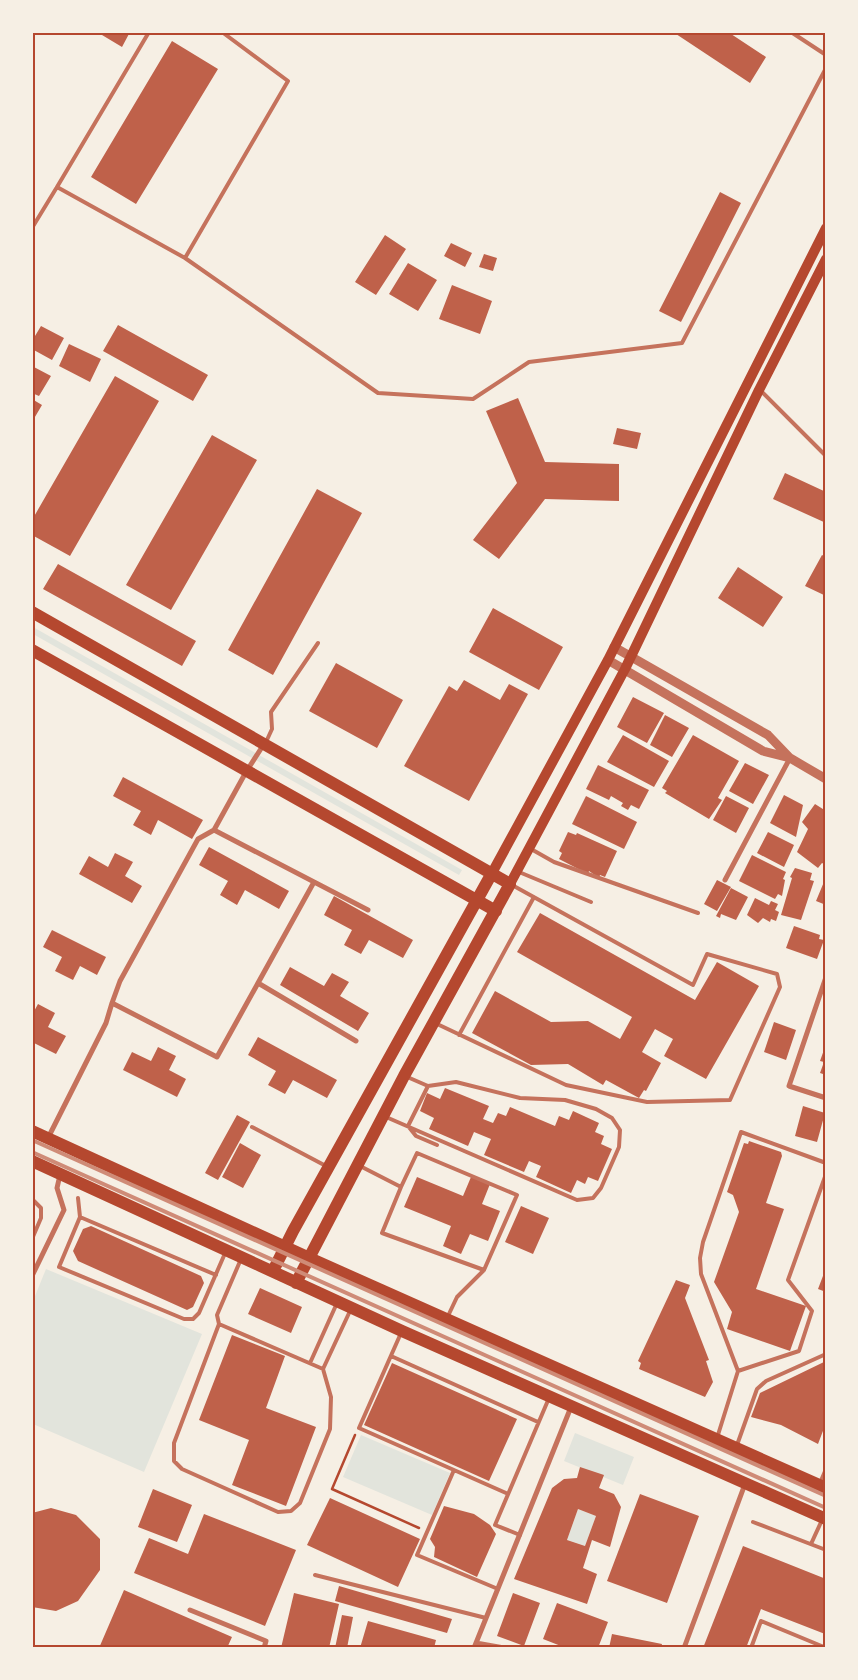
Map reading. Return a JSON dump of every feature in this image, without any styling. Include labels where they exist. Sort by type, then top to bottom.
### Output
[{"type":"main road","points":[[273,1271],[608,660],[826,228]]},
{"type":"main road","points":[[296,1283],[404,1076],[496,911],[625,669],[759,390],[826,259]]},
{"type":"main road","points":[[32,612],[510,884]]},
{"type":"main road","points":[[32,650],[496,911]]},
{"type":"main road","points":[[32,1131],[285,1247],[822,1486]]},
{"type":"main road","points":[[32,1161],[402,1331],[824,1519]]},
{"type":"street","points":[[614,647],[768,735],[790,758]]},
{"type":"street","points":[[608,660],[763,751],[790,758],[826,779]]},
{"type":"street","points":[[48,1138],[106,1022],[120,981],[198,839],[214,830],[264,744]]},
{"type":"street","points":[[725,880],[790,758]]},
{"type":"street","points":[[214,830],[368,910]]},
{"type":"street","points":[[112,1003],[217,1057],[314,882]]},
{"type":"street","points":[[826,977],[789,1086],[826,1098]]},
{"type":"street","points":[[258,983],[356,1041]]},
{"type":"street","points":[[32,1276],[64,1210],[58,1188],[60,1174]]},
{"type":"street","points":[[504,1648],[475,1645],[571,1406]]},
{"type":"street","points":[[684,1648],[746,1483]]},
{"type":"street","points":[[190,1610],[266,1641],[264,1648]]},
{"type":"lane","points":[[32,228],[149,32]]},
{"type":"lane","points":[[185,258],[288,81],[222,32]]},
{"type":"lane","points":[[791,32],[826,55]]},
{"type":"lane","points":[[57,187],[185,258],[378,393],[472,399],[529,362],[682,343],[826,68]]},
{"type":"lane","points":[[759,390],[826,456]]},
{"type":"lane","points":[[264,744],[272,729],[271,712],[318,643]]},
{"type":"lane","points":[[529,848],[554,862],[698,913]]},
{"type":"lane","points":[[517,871],[591,902]]},
{"type":"lane","points":[[435,1023],[566,1085],[646,1102],[730,1100],[780,987],[777,974],[707,954],[693,985],[510,884]]},
{"type":"lane","points":[[459,1035],[534,897]]},
{"type":"lane","points":[[384,1116],[577,1200],[593,1198],[601,1188],[619,1147],[620,1130],[612,1118],[596,1109],[565,1100],[520,1098],[456,1082],[428,1086],[404,1076]]},
{"type":"lane","points":[[408,1126],[428,1086]]},
{"type":"lane","points":[[408,1126],[416,1136],[437,1145]]},
{"type":"lane","points":[[252,1127],[330,1168]]},
{"type":"lane","points":[[716,1440],[738,1371],[701,1274],[700,1258],[703,1242],[741,1132],[826,1163]]},
{"type":"lane","points":[[447,1318],[457,1297],[484,1270],[517,1195],[416,1153],[382,1233],[484,1270]]},
{"type":"lane","points":[[358,1165],[402,1186]]},
{"type":"lane","points":[[738,1371],[799,1351],[812,1311],[788,1280],[826,1174]]},
{"type":"lane","points":[[78,1198],[80,1217],[59,1268],[184,1319],[193,1319],[199,1313],[227,1249]]},
{"type":"lane","points":[[32,1199],[42,1208],[41,1218],[32,1239]]},
{"type":"lane","points":[[80,1217],[216,1275]]},
{"type":"lane","points":[[242,1257],[218,1315],[220,1324],[174,1444],[174,1461],[182,1469],[278,1512],[291,1511],[300,1503],[330,1429],[332,1397],[323,1369],[352,1308]]},
{"type":"lane","points":[[310,1363],[338,1302]]},
{"type":"lane","points":[[220,1324],[323,1369]]},
{"type":"lane","points":[[402,1331],[359,1428],[506,1493]]},
{"type":"lane","points":[[736,1448],[757,1389],[766,1381],[826,1354]]},
{"type":"lane","points":[[391,1356],[538,1422]]},
{"type":"lane","points":[[520,1535],[495,1525],[506,1493],[550,1396]]},
{"type":"lane","points":[[822,1486],[826,1469]]},
{"type":"lane","points":[[454,1470],[417,1555],[498,1590]]},
{"type":"lane","points":[[811,1544],[824,1519]]},
{"type":"lane","points":[[753,1522],[826,1550]]},
{"type":"lane","points":[[315,1575],[486,1618]]},
{"type":"lane","points":[[751,1648],[761,1621],[824,1647],[826,1643]]},
{"type":"path","points":[[359,1428],[332,1489],[427,1531]]},
{"type":"shaded area","points":[[33,627],[462,870],[459,875],[33,634]]},
{"type":"shaded area","points":[[46,1269],[202,1334],[144,1472],[33,1424],[33,1301]]},
{"type":"shaded area","points":[[575,1433],[634,1457],[623,1485],[564,1461]]},
{"type":"shaded area","points":[[361,1435],[450,1473],[432,1515],[343,1477]]},
{"type":"shaded area","points":[[578,1509],[596,1516],[585,1546],[567,1540]]},
{"type":"building","points":[[97,32],[130,32],[122,47]]},
{"type":"building","points":[[673,32],[728,32],[766,57],[750,83]]},
{"type":"building","points":[[172,41],[218,69],[136,204],[91,177]]},
{"type":"building","points":[[720,192],[741,203],[681,322],[659,311]]},
{"type":"building","points":[[385,235],[406,249],[376,295],[355,282]]},
{"type":"building","points":[[451,243],[472,253],[465,267],[444,256]]},
{"type":"building","points":[[484,254],[497,258],[493,271],[479,267]]},
{"type":"building","points":[[408,263],[437,280],[418,311],[389,294]]},
{"type":"building","points":[[452,285],[492,301],[480,334],[439,319]]},
{"type":"building","points":[[118,325],[208,375],[193,401],[103,351]]},
{"type":"building","points":[[41,326],[64,338],[52,360],[32,349],[32,341]]},
{"type":"building","points":[[69,344],[101,359],[90,382],[59,366]]},
{"type":"building","points":[[32,366],[51,376],[39,396],[32,393]]},
{"type":"building","points":[[115,376],[159,401],[70,556],[32,535],[32,520]]},
{"type":"building","points":[[518,398],[545,462],[619,464],[619,501],[545,499],[499,559],[473,540],[517,483],[486,411]]},
{"type":"building","points":[[32,399],[42,405],[32,422]]},
{"type":"building","points":[[617,428],[641,433],[637,449],[613,444]]},
{"type":"building","points":[[212,435],[257,460],[171,610],[126,585]]},
{"type":"building","points":[[785,473],[826,492],[826,523],[773,499]]},
{"type":"building","points":[[317,489],[362,513],[273,675],[228,650]]},
{"type":"building","points":[[822,555],[826,557],[826,596],[805,586]]},
{"type":"building","points":[[58,564],[196,641],[182,666],[43,589]]},
{"type":"building","points":[[738,567],[783,597],[763,627],[718,598]]},
{"type":"building","points":[[493,608],[563,647],[539,690],[469,652]]},
{"type":"building","points":[[336,663],[403,700],[377,748],[309,711]]},
{"type":"building","points":[[464,680],[500,700],[509,684],[528,694],[469,801],[404,766],[449,686],[457,691]]},
{"type":"building","points":[[633,697],[664,713],[647,743],[617,727]]},
{"type":"building","points":[[665,715],[689,728],[672,757],[650,745]]},
{"type":"building","points":[[623,735],[669,761],[654,787],[607,762]]},
{"type":"building","points":[[693,735],[739,761],[718,798],[722,800],[709,819],[665,793],[667,791],[662,788]]},
{"type":"building","points":[[745,763],[769,775],[753,804],[729,791]]},
{"type":"building","points":[[598,765],[649,790],[639,809],[631,805],[628,810],[621,806],[623,803],[611,796],[609,800],[586,789]]},
{"type":"building","points":[[123,777],[203,820],[192,839],[158,820],[151,835],[133,825],[141,811],[113,796]]},
{"type":"building","points":[[784,795],[803,805],[796,837],[770,823]]},
{"type":"building","points":[[586,796],[637,822],[624,849],[572,824]]},
{"type":"building","points":[[726,796],[749,808],[736,833],[713,820]]},
{"type":"building","points":[[815,804],[826,811],[826,865],[822,863],[818,868],[797,852],[808,829],[802,822]]},
{"type":"building","points":[[568,832],[576,835],[577,833],[617,851],[605,877],[600,875],[599,878],[589,871],[588,874],[559,859],[562,853],[559,851]]},
{"type":"building","points":[[768,832],[794,845],[784,867],[757,853]]},
{"type":"building","points":[[209,847],[289,891],[279,909],[245,890],[237,905],[220,895],[228,881],[199,865]]},
{"type":"building","points":[[115,853],[133,862],[125,876],[142,886],[132,903],[79,874],[89,856],[108,867]]},
{"type":"building","points":[[752,855],[786,872],[783,879],[785,880],[782,896],[778,894],[775,899],[739,881]]},
{"type":"building","points":[[795,868],[812,873],[810,880],[814,881],[801,920],[781,915],[792,878],[790,877]]},
{"type":"building","points":[[826,877],[826,905],[816,901]]},
{"type":"building","points":[[717,880],[731,887],[717,911],[704,904]]},
{"type":"building","points":[[731,888],[748,897],[736,920],[721,914],[720,918],[716,916]]},
{"type":"building","points":[[334,896],[413,940],[403,958],[369,940],[361,954],[344,945],[352,930],[324,915]]},
{"type":"building","points":[[755,898],[769,905],[771,901],[778,904],[775,910],[779,912],[776,921],[771,919],[770,922],[763,918],[758,923],[747,915]]},
{"type":"building","points":[[540,913],[695,1000],[717,962],[759,986],[706,1079],[664,1056],[673,1039],[655,1029],[642,1052],[661,1063],[646,1091],[644,1090],[639,1098],[606,1080],[603,1085],[568,1064],[531,1065],[472,1033],[495,991],[551,1022],[588,1021],[620,1039],[632,1017],[517,952]]},
{"type":"building","points":[[794,926],[820,935],[819,939],[824,940],[817,959],[786,948]]},
{"type":"building","points":[[52,930],[106,957],[97,975],[80,966],[73,980],[55,971],[62,957],[43,947]]},
{"type":"building","points":[[290,967],[324,986],[332,973],[349,982],[340,996],[369,1013],[358,1031],[280,985]]},
{"type":"building","points":[[38,1004],[55,1013],[48,1027],[66,1036],[56,1054],[32,1042],[32,1015]]},
{"type":"building","points":[[774,1022],[796,1030],[786,1060],[764,1052]]},
{"type":"building","points":[[258,1037],[337,1080],[327,1098],[293,1080],[285,1094],[268,1085],[276,1071],[248,1055]]},
{"type":"building","points":[[158,1047],[176,1056],[169,1070],[186,1079],[177,1097],[123,1070],[132,1052],[151,1061]]},
{"type":"building","points":[[825,1047],[826,1075],[820,1073],[824,1062],[820,1061]]},
{"type":"building","points":[[445,1088],[489,1106],[483,1119],[493,1123],[498,1113],[506,1116],[510,1107],[555,1126],[559,1116],[569,1120],[573,1111],[599,1123],[595,1132],[604,1136],[601,1144],[612,1149],[598,1181],[588,1177],[585,1184],[577,1180],[571,1193],[536,1177],[541,1166],[529,1161],[524,1172],[484,1155],[491,1139],[474,1132],[468,1146],[429,1129],[434,1118],[420,1111],[427,1093],[440,1099]]},
{"type":"building","points":[[803,1106],[825,1113],[817,1142],[795,1136]]},
{"type":"building","points":[[237,1115],[250,1122],[218,1180],[205,1173]]},
{"type":"building","points":[[749,1141],[781,1152],[782,1156],[766,1203],[784,1209],[756,1289],[806,1306],[790,1351],[727,1329],[732,1312],[714,1282],[739,1212],[733,1195],[727,1192],[744,1143],[748,1144]]},
{"type":"building","points":[[240,1143],[261,1155],[243,1188],[222,1177]]},
{"type":"building","points":[[417,1177],[463,1196],[471,1177],[490,1184],[482,1204],[500,1211],[488,1241],[470,1234],[461,1254],[443,1246],[451,1226],[404,1207]]},
{"type":"building","points":[[521,1206],[549,1218],[533,1254],[505,1242]]},
{"type":"building","points":[[91,1226],[201,1276],[204,1283],[193,1307],[187,1310],[78,1261],[73,1251],[83,1229]]},
{"type":"building","points":[[826,1268],[826,1292],[818,1289]]},
{"type":"building","points":[[676,1280],[690,1285],[685,1298],[709,1360],[706,1361],[713,1382],[705,1397],[639,1369],[641,1363],[638,1361]]},
{"type":"building","points":[[260,1288],[302,1307],[291,1333],[248,1314]]},
{"type":"building","points":[[232,1335],[285,1356],[266,1408],[316,1427],[286,1506],[232,1485],[249,1440],[199,1420]]},
{"type":"building","points":[[826,1361],[826,1423],[818,1444],[781,1425],[751,1417],[760,1393]]},
{"type":"building","points":[[392,1363],[517,1419],[489,1481],[364,1425]]},
{"type":"building","points":[[580,1467],[604,1475],[599,1488],[614,1494],[621,1507],[610,1547],[592,1540],[583,1568],[597,1574],[587,1604],[514,1579],[552,1488],[564,1479],[577,1478]],"holes":[[[578,1509],[596,1516],[585,1546],[567,1540]]]},
{"type":"building","points":[[153,1489],[192,1505],[177,1542],[138,1527]]},
{"type":"building","points":[[640,1494],[699,1516],[667,1603],[607,1581]]},
{"type":"building","points":[[330,1498],[420,1539],[398,1587],[307,1545]]},
{"type":"building","points":[[444,1506],[474,1514],[490,1525],[496,1534],[477,1577],[434,1557],[435,1547],[430,1539]]},
{"type":"building","points":[[51,1508],[76,1515],[100,1539],[100,1570],[78,1601],[56,1611],[32,1607],[32,1513]]},
{"type":"building","points":[[204,1514],[296,1550],[265,1626],[134,1573],[149,1538],[188,1554]]},
{"type":"building","points":[[743,1546],[826,1579],[825,1634],[761,1609],[746,1648],[703,1648]]},
{"type":"building","points":[[339,1586],[452,1619],[447,1633],[335,1601]]},
{"type":"building","points":[[124,1590],[232,1637],[227,1648],[99,1648]]},
{"type":"building","points":[[294,1593],[339,1604],[329,1648],[281,1648]]},
{"type":"building","points":[[513,1593],[540,1603],[524,1646],[497,1636]]},
{"type":"building","points":[[557,1603],[608,1622],[598,1648],[566,1648],[543,1639]]},
{"type":"building","points":[[342,1615],[353,1617],[347,1648],[335,1648]]},
{"type":"building","points":[[368,1621],[436,1640],[434,1648],[360,1648]]},
{"type":"building","points":[[612,1634],[662,1644],[661,1648],[609,1648]]},
{"type":"railway","points":[[32,1140],[826,1496]]},
{"type":"railway","points":[[32,1152],[826,1508]]}]
